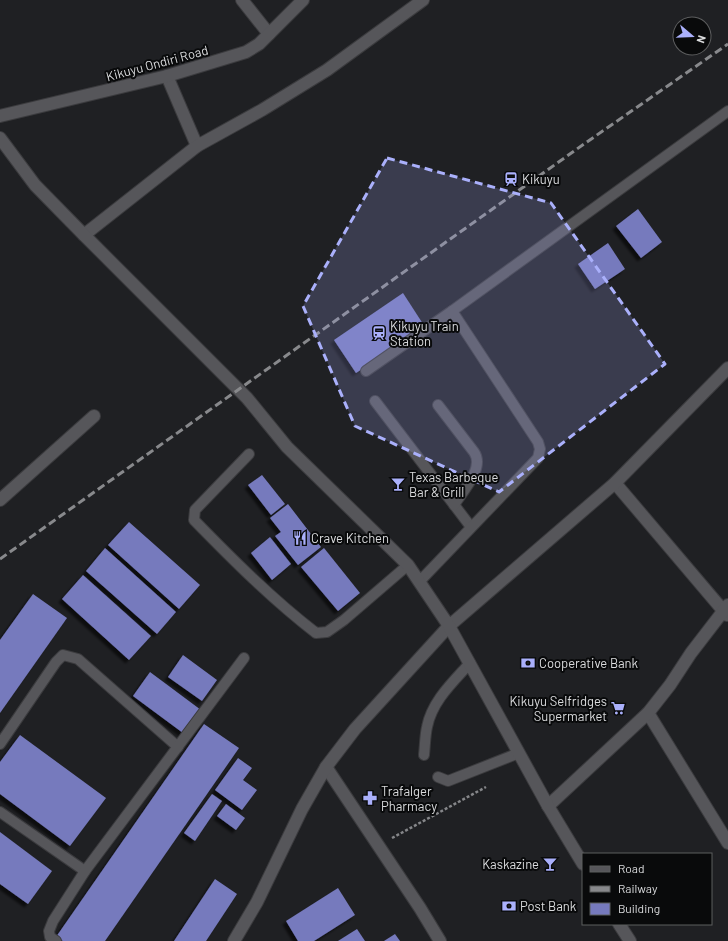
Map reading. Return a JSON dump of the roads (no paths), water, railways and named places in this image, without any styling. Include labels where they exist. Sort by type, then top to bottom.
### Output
[{"type":"street","points":[[242,0],[269,34]]},
{"type":"street","name":"Kikuyu Ondiri Road","points":[[0,116],[167,76],[246,52],[259,44],[303,0]]},
{"type":"street","points":[[84,235],[197,146],[262,110],[327,70],[423,0]]},
{"type":"street","points":[[167,76],[197,146]]},
{"type":"street","points":[[0,138],[35,185],[247,398],[287,446],[408,565],[449,626],[548,806],[582,862]]},
{"type":"street","points":[[234,941],[257,902],[302,809],[326,767],[355,729],[449,626],[615,483],[728,368]]},
{"type":"street","points":[[0,500],[94,416]]},
{"type":"street","points":[[548,806],[648,713],[670,685],[691,653],[727,610],[615,483]]},
{"type":"street","points":[[648,713],[728,843]]},
{"type":"street","points":[[326,767],[420,908],[440,941]]},
{"type":"street","points":[[620,925],[630,941]]},
{"type":"lane","points":[[366,371],[452,311],[728,111]]},
{"type":"lane","points":[[419,582],[538,458],[540,449],[538,442],[452,311]]},
{"type":"lane","points":[[375,401],[471,527]]},
{"type":"lane","points":[[438,405],[474,452],[478,460],[471,479],[454,505]]},
{"type":"lane","points":[[249,454],[195,510],[194,520],[236,563],[293,615],[316,633],[327,632],[344,620],[408,565]]},
{"type":"lane","points":[[0,744],[56,662],[63,655],[78,659],[178,747]]},
{"type":"lane","points":[[56,941],[50,937],[50,930],[53,921],[85,871],[244,658]]},
{"type":"lane","points":[[424,755],[427,726],[435,705],[470,663]]},
{"type":"lane","points":[[438,777],[448,781],[519,753]]},
{"type":"lane","points":[[0,812],[85,871]]},
{"type":"railway","points":[[0,559],[584,144],[728,44]]},
{"type":"place","name":"Kikuyu","points":[[511,179]]},
{"type":"place","name":"Kikuyu Train Station","points":[[379,333]]},
{"type":"place","name":"Texas Barbeque Bar & Grill","points":[[398,484]]},
{"type":"place","name":"Crave Kitchen","points":[[300,538]]},
{"type":"place","name":"Cooperative Bank","points":[[528,663]]},
{"type":"place","name":"Kikuyu Selfridges Supermarket","points":[[618,708]]},
{"type":"place","name":"Trafalger Pharmacy","points":[[370,798]]},
{"type":"place","name":"Kaskazine","points":[[550,864]]},
{"type":"place","name":"Post Bank","points":[[509,906]]}]
